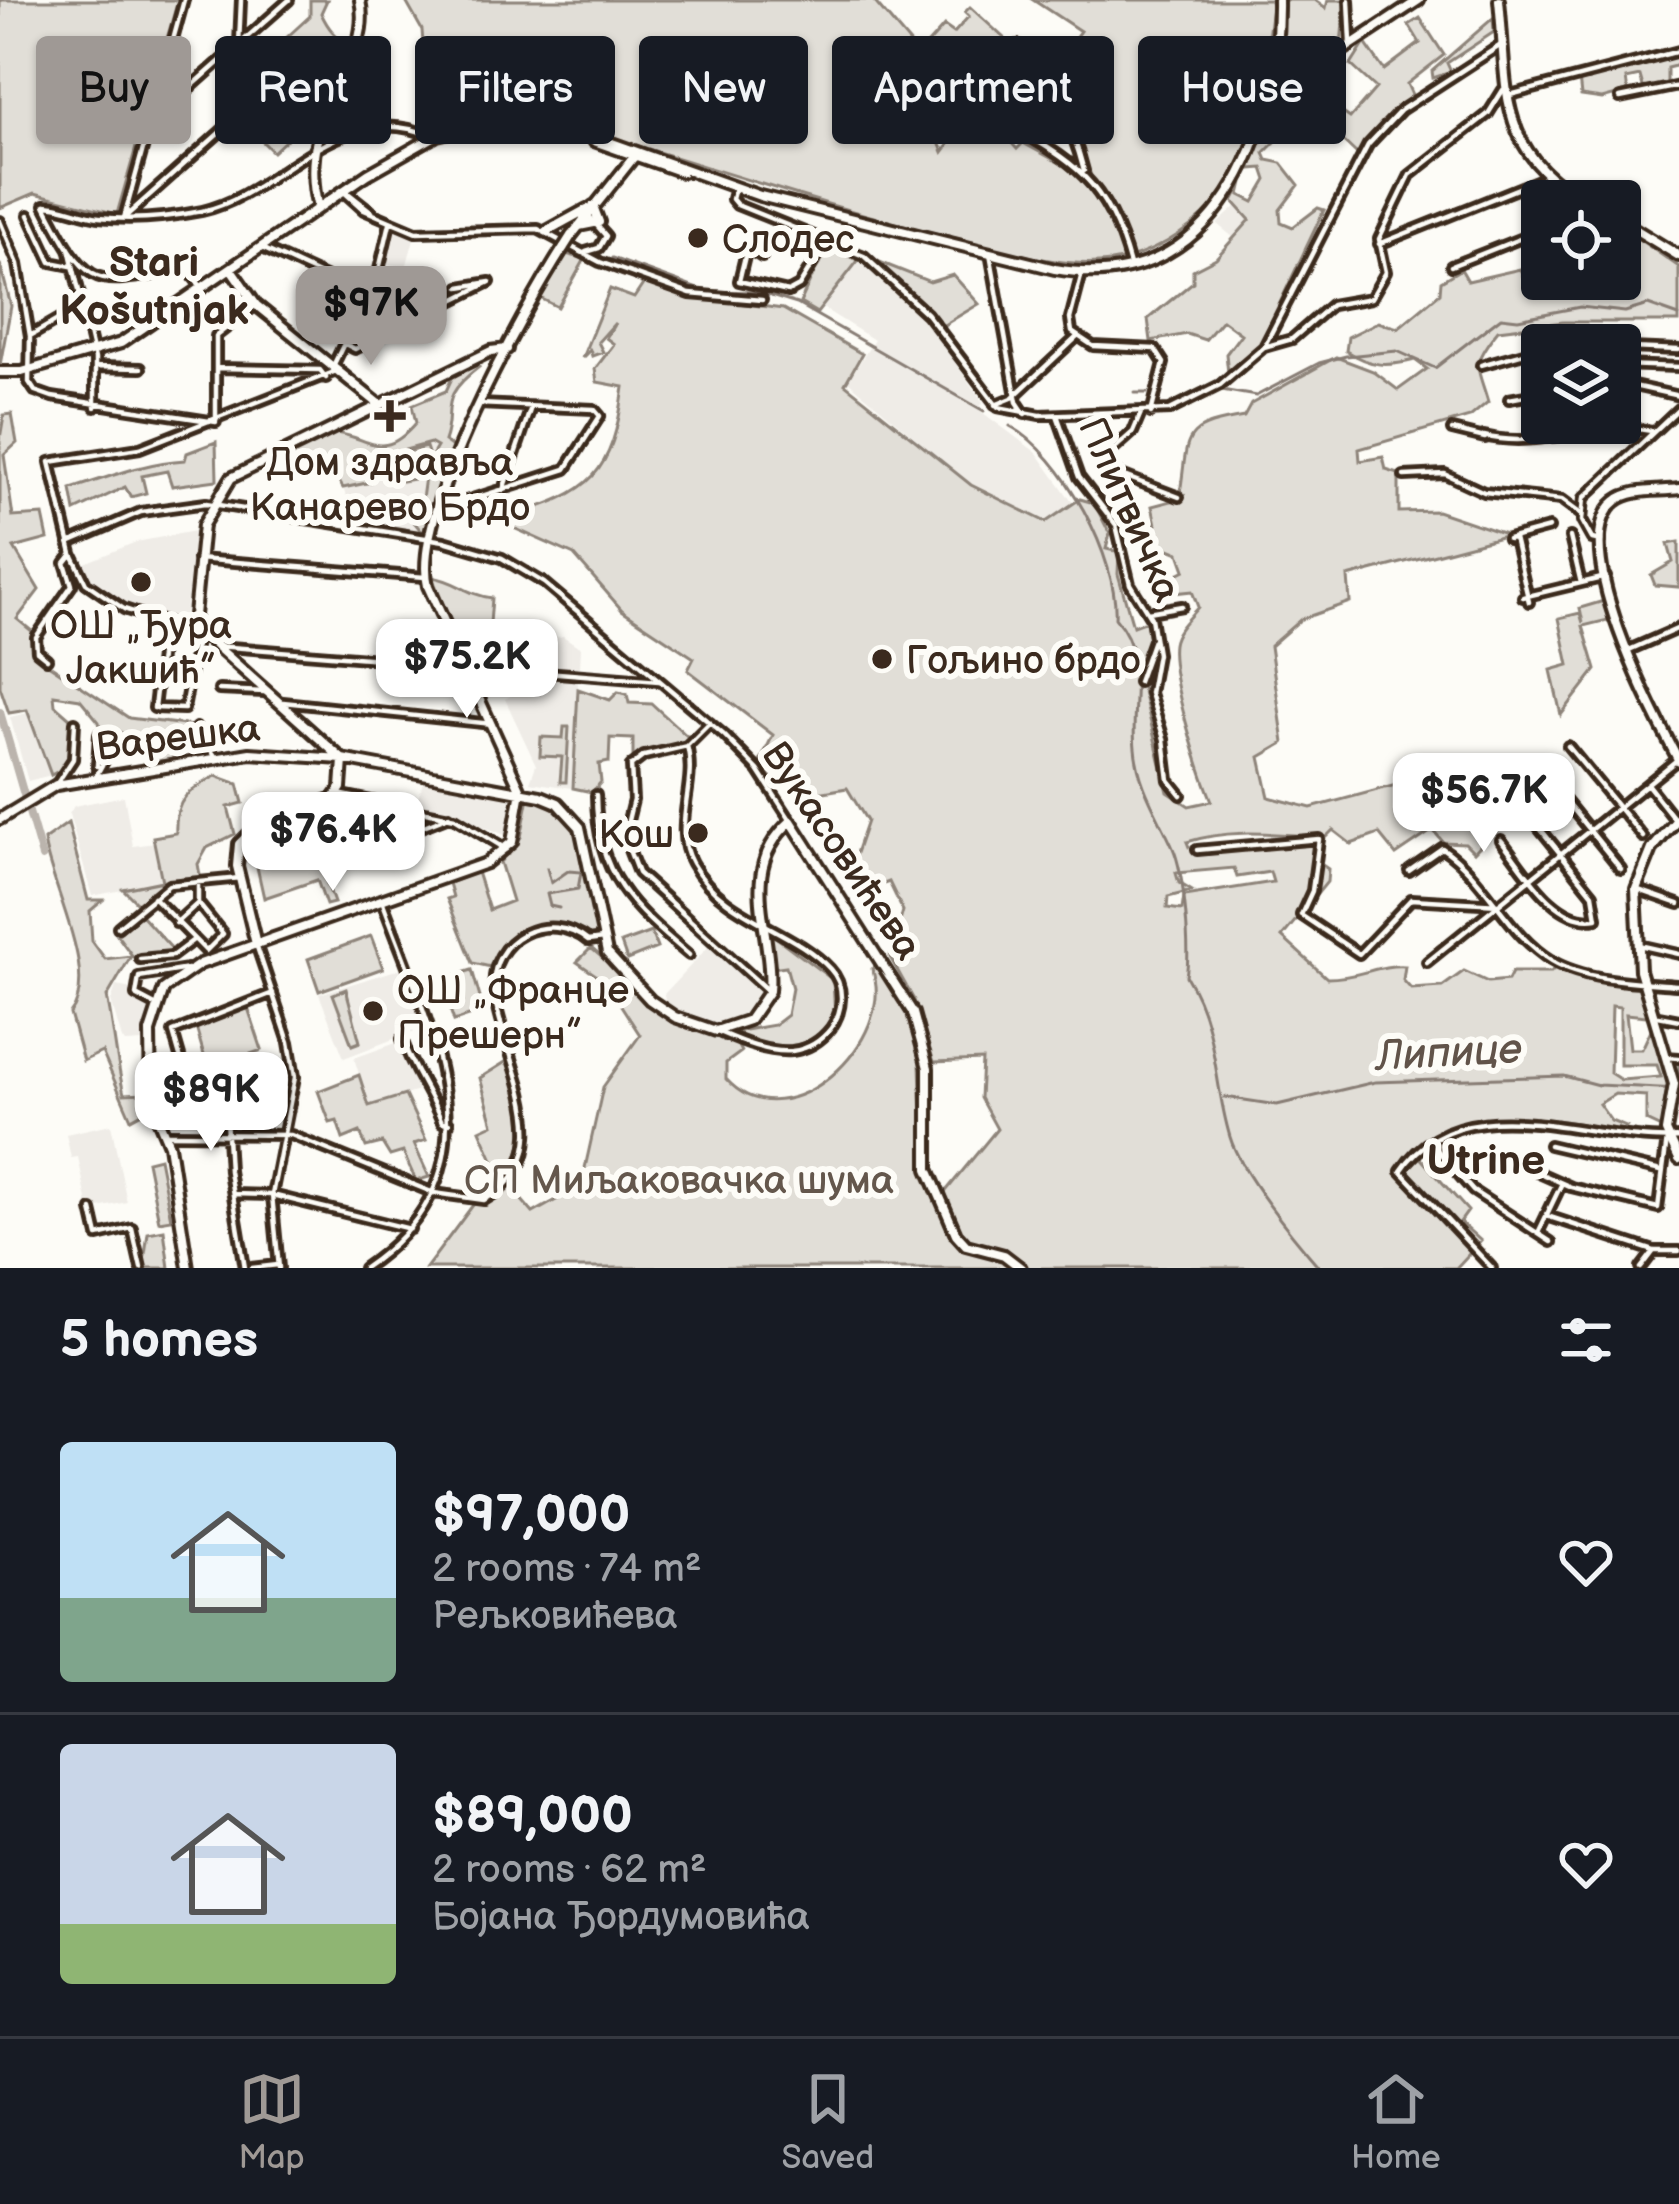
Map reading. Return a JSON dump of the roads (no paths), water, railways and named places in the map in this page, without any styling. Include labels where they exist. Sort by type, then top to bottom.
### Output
[{"type":"street","points":[[174,36],[184,0]]},
{"type":"street","points":[[240,36],[242,0]]},
{"type":"street","points":[[248,36],[289,0]]},
{"type":"street","points":[[318,208],[312,149],[362,31],[360,0]]},
{"type":"street","points":[[1275,36],[1278,0]]},
{"type":"street","points":[[1349,0],[1351,45]]},
{"type":"street","points":[[1346,48],[1419,0]]},
{"type":"street","points":[[1499,0],[1504,93],[1519,136],[1556,180]]},
{"type":"street","points":[[1264,347],[1367,145],[1408,105],[1501,45]]},
{"type":"street","points":[[1504,93],[1679,51]]},
{"type":"street","points":[[191,87],[215,65]]},
{"type":"street","points":[[1620,98],[1679,86]]},
{"type":"street","name":"Плитвичка","points":[[1180,795],[1168,780],[1164,739],[1150,693],[1154,634],[1148,612],[1130,584],[1116,525],[1079,477],[1058,415],[1151,413],[1178,407],[1220,386],[1264,347],[1292,339],[1331,305],[1371,298],[1386,272],[1379,244],[1414,169],[1488,114],[1504,93]]},
{"type":"street","points":[[202,289],[188,270],[106,281],[86,270],[45,205],[124,218],[212,208],[312,149],[360,130],[415,134]]},
{"type":"street","points":[[124,218],[215,137]]},
{"type":"street","points":[[124,218],[145,144]]},
{"type":"street","points":[[0,372],[28,370],[131,337],[354,183],[420,144]]},
{"type":"street","points":[[606,144],[734,188],[1082,272],[1130,265],[1180,243],[1220,208],[1254,144]]},
{"type":"street","points":[[1039,144],[1084,171]]},
{"type":"street","points":[[1072,144],[1084,171],[1112,209],[1130,265]]},
{"type":"street","points":[[561,238],[571,236],[631,154]]},
{"type":"street","points":[[1379,244],[1550,176]]},
{"type":"street","points":[[354,183],[358,199]]},
{"type":"street","points":[[734,188],[732,199],[737,205],[864,256],[919,305],[994,405],[1025,415],[1058,415]]},
{"type":"street","points":[[343,191],[374,214]]},
{"type":"street","points":[[343,191],[390,223],[435,235],[521,227],[547,231],[595,260],[699,297],[762,300]]},
{"type":"street","points":[[594,204],[606,236],[595,260]]},
{"type":"street","points":[[155,1005],[136,997],[137,979],[188,969],[486,863],[506,849],[518,829],[521,791],[425,577],[429,539],[479,404],[561,238],[594,204]]},
{"type":"street","points":[[586,214],[599,222]]},
{"type":"street","points":[[28,215],[51,262],[72,266]]},
{"type":"street","points":[[0,221],[16,258],[30,337],[28,370],[35,391],[94,407],[216,422]]},
{"type":"street","points":[[578,226],[599,222]]},
{"type":"street","points":[[338,794],[342,759],[215,646],[195,630],[99,594],[81,575],[50,462],[120,454],[326,378],[336,368],[382,262],[390,223]]},
{"type":"street","points":[[1641,233],[1679,256]]},
{"type":"street","points":[[1451,266],[1521,238]]},
{"type":"street","points":[[762,257],[748,247],[739,281],[788,292],[799,286],[828,239]]},
{"type":"street","points":[[67,240],[94,352],[94,407]]},
{"type":"street","points":[[262,248],[367,296]]},
{"type":"street","points":[[586,252],[599,248]]},
{"type":"street","points":[[990,253],[1025,415]]},
{"type":"street","points":[[231,269],[256,305],[380,405]]},
{"type":"street","points":[[1082,272],[1070,319],[1077,337],[1094,346],[1156,349],[1164,363],[1151,413]]},
{"type":"street","points":[[345,344],[355,349],[490,282],[460,287]]},
{"type":"street","points":[[216,422],[217,335],[256,305]]},
{"type":"street","points":[[30,337],[82,306]]},
{"type":"street","points":[[994,405],[1017,394],[1077,337]]},
{"type":"street","points":[[1641,348],[1679,350]]},
{"type":"street","points":[[164,622],[154,708],[184,708],[195,630],[196,559],[212,503],[242,470],[491,351],[507,349]]},
{"type":"street","points":[[1481,365],[1521,356]]},
{"type":"street","points":[[1641,366],[1679,367]]},
{"type":"street","points":[[96,367],[141,368]]},
{"type":"street","points":[[216,368],[321,370],[326,378]]},
{"type":"street","points":[[1641,388],[1679,396]]},
{"type":"street","points":[[1509,399],[1521,397]]},
{"type":"street","points":[[437,511],[571,465],[600,416],[594,409],[479,404]]},
{"type":"street","points":[[503,490],[531,408]]},
{"type":"street","points":[[1581,514],[1594,486],[1679,408]]},
{"type":"street","points":[[1142,413],[1126,439],[1104,458],[1103,468],[1179,497]]},
{"type":"street","points":[[1452,430],[1514,443],[1578,431],[1652,431]]},
{"type":"street","points":[[1484,436],[1514,443]]},
{"type":"street","points":[[1404,476],[1445,473],[1484,492],[1562,500],[1581,514],[1588,535],[1600,541]]},
{"type":"street","points":[[1427,962],[1677,755],[1626,651],[1600,541],[1602,521],[1616,500],[1679,489]]},
{"type":"street","name":"Вукасовићева","points":[[69,543],[141,512],[212,503],[488,553],[544,583],[710,723],[758,770],[913,1013],[928,1068],[928,1169],[956,1234],[966,1245],[1004,1255],[1021,1268]]},
{"type":"street","points":[[1549,528],[1511,538],[1526,598],[1606,577]]},
{"type":"street","points":[[1570,537],[1581,583]]},
{"type":"street","points":[[47,659],[38,651],[35,637],[72,585],[65,563],[72,554]]},
{"type":"street","points":[[196,559],[425,577]]},
{"type":"street","points":[[1148,612],[1182,606]]},
{"type":"street","points":[[1626,651],[1679,628]]},
{"type":"street","points":[[1138,682],[1154,634]]},
{"type":"street","points":[[215,646],[659,681]]},
{"type":"street","points":[[635,676],[641,671],[639,662]]},
{"type":"street","points":[[219,690],[266,692]]},
{"type":"street","points":[[280,704],[492,724]]},
{"type":"street","name":"Варешка","points":[[56,785],[74,759],[75,722]]},
{"type":"street","points":[[710,723],[687,746],[644,756],[632,766],[626,850],[638,872],[769,991]]},
{"type":"street","points":[[196,728],[215,756]]},
{"type":"street","points":[[97,771],[99,734]]},
{"type":"street","points":[[323,757],[327,744]]},
{"type":"street","points":[[166,1134],[286,1134],[434,1193],[484,1200],[507,1184],[520,1161],[526,1097],[494,992],[506,947],[546,926],[569,928],[588,941],[603,939],[616,968],[676,1018],[756,1046],[791,1051],[820,1039],[839,1015],[840,992],[829,968],[712,890],[688,856],[683,828],[691,776],[687,746]]},
{"type":"street","points":[[1568,746],[1643,837]]},
{"type":"street","points":[[97,771],[107,756]]},
{"type":"street","name":"Варешка","points":[[0,819],[32,795],[97,771],[215,756],[342,759],[521,791],[553,800],[570,814],[584,837],[603,939]]},
{"type":"street","points":[[1537,781],[1546,777],[1621,869]]},
{"type":"street","points":[[1528,1168],[1562,1184],[1658,1208],[1674,1089],[1658,1016],[1643,982],[1636,889],[1652,849],[1677,819],[1646,784]]},
{"type":"street","points":[[225,1101],[233,1194],[249,1268],[278,1267],[272,1195],[295,1077],[240,878],[237,847],[251,829],[338,794],[449,816],[475,826],[506,849]]},
{"type":"street","points":[[596,796],[605,866],[651,921],[689,955]]},
{"type":"street","points":[[1501,840],[1563,912],[1594,920],[1594,898],[1521,805]]},
{"type":"street","points":[[345,857],[449,816]]},
{"type":"street","points":[[716,1030],[748,1020],[769,991],[761,868],[773,840],[791,821]]},
{"type":"street","points":[[1197,850],[1319,839],[1312,891],[1301,915],[1359,954],[1411,898],[1499,904]]},
{"type":"street","points":[[1409,871],[1442,848],[1476,874],[1554,962],[1679,985]]},
{"type":"street","points":[[590,868],[605,866]]},
{"type":"street","points":[[118,927],[170,885],[240,878]]},
{"type":"street","points":[[153,897],[204,951],[223,936],[198,903],[198,883]]},
{"type":"street","points":[[1636,889],[1679,904]]},
{"type":"street","points":[[364,1268],[410,1229],[434,1193],[450,1123],[444,1079],[382,900]]},
{"type":"street","points":[[176,923],[198,903]]},
{"type":"street","points":[[140,959],[172,956],[192,941]]},
{"type":"street","points":[[1639,945],[1679,954]]},
{"type":"street","points":[[188,969],[167,985],[155,1005],[150,1040],[153,1108],[166,1134],[188,1268]]},
{"type":"street","points":[[153,1108],[189,1088],[173,1032],[272,993]]},
{"type":"street","points":[[1658,1016],[1679,1020]]},
{"type":"street","points":[[402,1039],[441,1121],[450,1123]]},
{"type":"street","points":[[1665,1057],[1679,1058]]},
{"type":"street","points":[[1491,1267],[1401,1171],[1431,1143],[1461,1130],[1520,1121],[1679,1138]]},
{"type":"street","points":[[1667,1139],[1679,1159]]},
{"type":"street","points":[[1431,1143],[1459,1179],[1551,1242]]},
{"type":"street","points":[[1549,1145],[1661,1171]]},
{"type":"street","points":[[1538,1234],[1562,1184]]},
{"type":"street","points":[[233,1194],[272,1195],[410,1229]]},
{"type":"street","points":[[92,1210],[98,1235],[132,1228],[141,1268]]},
{"type":"street","points":[[1547,1216],[1654,1251],[1679,1251]]},
{"type":"street","points":[[1641,1268],[1654,1251]]},
{"type":"waterway","points":[[612,258],[703,291],[758,292],[797,304],[984,411]]},
{"type":"waterway","points":[[1216,389],[1256,396],[1319,363],[1397,351],[1435,368],[1501,317],[1518,319],[1580,307],[1625,312],[1648,305],[1679,316]]},
{"type":"waterway","points":[[1135,393],[1147,393]]},
{"type":"waterway","points":[[1010,426],[1030,440],[1068,484],[1098,539],[1114,594],[1115,618],[1135,663],[1137,762],[1177,860],[1186,912],[1186,976],[1210,1035],[1230,1137],[1256,1187],[1320,1268]]},
{"type":"waterway","points":[[0,712],[42,857]]},
{"type":"waterway","points":[[547,868],[551,883],[568,871],[581,872],[578,889],[547,894],[550,906],[559,908]]},
{"type":"waterway","name":"Липице","points":[[1225,1097],[1277,1105],[1375,1082],[1564,1076],[1598,1085],[1679,1089]]},
{"type":"place","name":"Слодес","points":[[698,238]]},
{"type":"place","name":"Дом здравља Канарево Брдо","points":[[390,416]]},
{"type":"place","name":"ОШ „Ђура Јакшић”","points":[[141,582]]},
{"type":"place","name":"Гољино брдо","points":[[882,659]]},
{"type":"place","name":"Кош","points":[[698,833]]},
{"type":"place","name":"ОШ „Франце Прешерн”","points":[[373,1011]]},
{"type":"district","name":"Stari Košutnjak","points":[[154,285]]},
{"type":"district","name":"Utrine","points":[[1486,1159]]},
{"type":"park label","name":"СП Миљаковачка шума","points":[[679,1179]]}]
